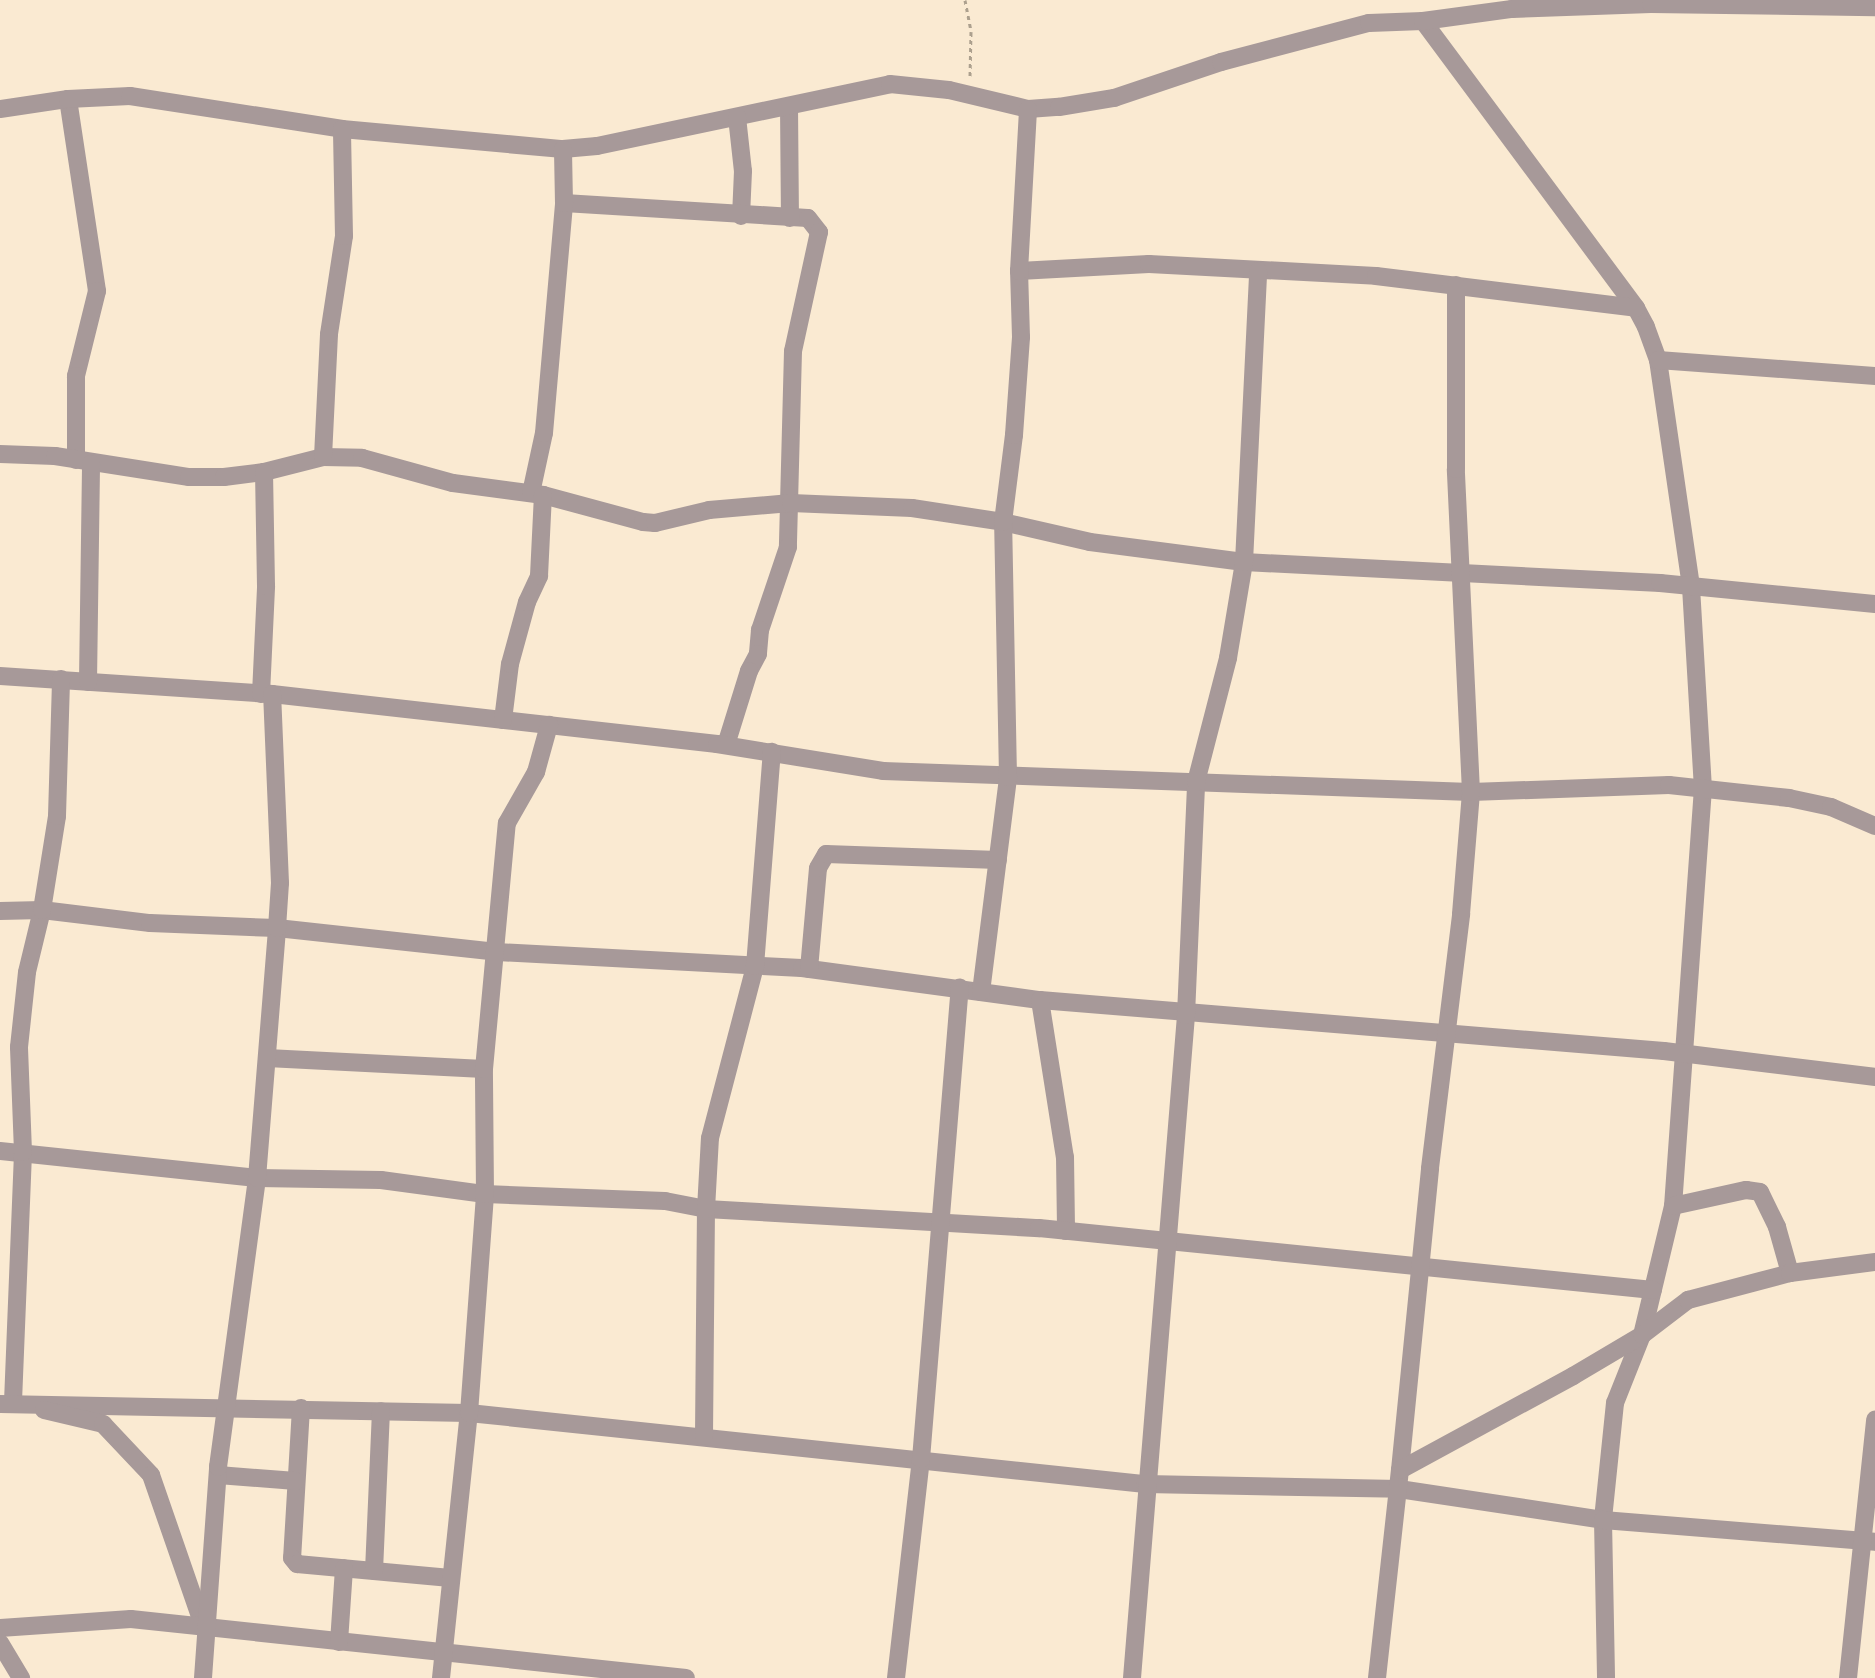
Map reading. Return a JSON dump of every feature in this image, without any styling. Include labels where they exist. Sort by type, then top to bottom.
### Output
[{"type":"street","points":[[0,109],[68,99],[130,96],[342,129],[563,149],[737,117],[890,84],[969,95],[1028,109],[1114,98],[1221,62],[1369,23],[1423,21],[1512,9],[1651,4],[1875,7]]},
{"type":"street","points":[[1423,21],[1636,308],[1658,360],[1691,587],[1703,788],[1673,1206],[1642,1335],[1615,1403],[1603,1520],[1606,1678]]},
{"type":"street","points":[[68,99],[97,291],[76,376],[83,462],[88,682]]},
{"type":"street","points":[[789,106],[790,218]]},
{"type":"street","points":[[981,992],[1008,777],[1003,522],[1021,337],[1019,271],[1028,109]]},
{"type":"street","points":[[737,117],[743,171],[741,216]]},
{"type":"street","points":[[323,457],[329,334],[344,236],[342,129]]},
{"type":"street","points":[[503,720],[510,664],[527,602],[539,576],[537,494],[564,203],[563,149]]},
{"type":"street","points":[[564,203],[808,218],[819,232],[793,351],[788,547],[760,630],[758,654],[726,745]]},
{"type":"street","points":[[1019,271],[1149,264],[1376,276],[1636,308]]},
{"type":"street","points":[[1132,1678],[1145,1484],[1169,1242],[1186,1015],[1196,782],[1228,658],[1244,562],[1258,271]]},
{"type":"street","points":[[1377,1678],[1461,914],[1471,792],[1456,469],[1456,285]]},
{"type":"street","points":[[1658,360],[1875,376]]},
{"type":"street","points":[[0,454],[189,477],[264,472],[323,457],[362,458],[453,483],[537,494],[655,523],[709,510],[791,503],[912,508],[1003,522],[1090,542],[1244,562],[1691,587],[1875,604]]},
{"type":"street","points":[[203,1678],[204,1629],[218,1475],[257,1178],[280,883],[267,694],[264,472]]},
{"type":"street","points":[[0,676],[267,694],[726,745],[883,771],[1471,792],[1669,785],[1831,807],[1875,826]]},
{"type":"street","points":[[6,1403],[23,1152],[19,1047],[27,972],[42,910],[57,816],[61,679]]},
{"type":"street","points":[[441,1678],[469,1413],[485,1194],[484,1069],[507,823],[536,772],[549,725]]},
{"type":"street","points":[[704,1436],[706,1209],[712,1124],[755,966],[772,752]]},
{"type":"street","points":[[809,969],[818,868],[826,854],[998,860]]},
{"type":"street","points":[[0,911],[42,910],[150,923],[277,928],[497,952],[809,969],[1040,1000],[1186,1015],[1446,1032],[1682,1053],[1875,1077]]},
{"type":"street","points":[[896,1678],[921,1459],[960,988]]},
{"type":"street","points":[[1040,1000],[1065,1157],[1066,1231]]},
{"type":"street","points":[[267,1058],[484,1069]]},
{"type":"street","points":[[0,1151],[257,1178],[381,1180],[485,1194],[665,1201],[706,1209],[942,1221],[1066,1231],[1653,1290]]},
{"type":"street","points":[[1673,1206],[1746,1190],[1760,1192],[1777,1227],[1790,1273]]},
{"type":"street","points":[[1400,1480],[1642,1335],[1688,1300],[1790,1273],[1875,1262]]},
{"type":"street","points":[[6,1403],[469,1413],[1145,1484],[1400,1480],[1603,1520],[1870,1542]]},
{"type":"street","points":[[6,1403],[103,1424],[151,1475],[204,1629]]},
{"type":"street","points":[[301,1408],[292,1558],[297,1564],[450,1578]]},
{"type":"street","points":[[374,1571],[381,1411]]},
{"type":"street","points":[[1848,1678],[1870,1542],[1875,1419]]},
{"type":"street","points":[[218,1475],[296,1481]]},
{"type":"street","points":[[339,1642],[344,1568]]},
{"type":"street","points":[[0,1628],[131,1619],[686,1678]]},
{"type":"street","points":[[0,1643],[21,1678]]},
{"type":"path","points":[[965,0],[971,32],[969,95]]}]
